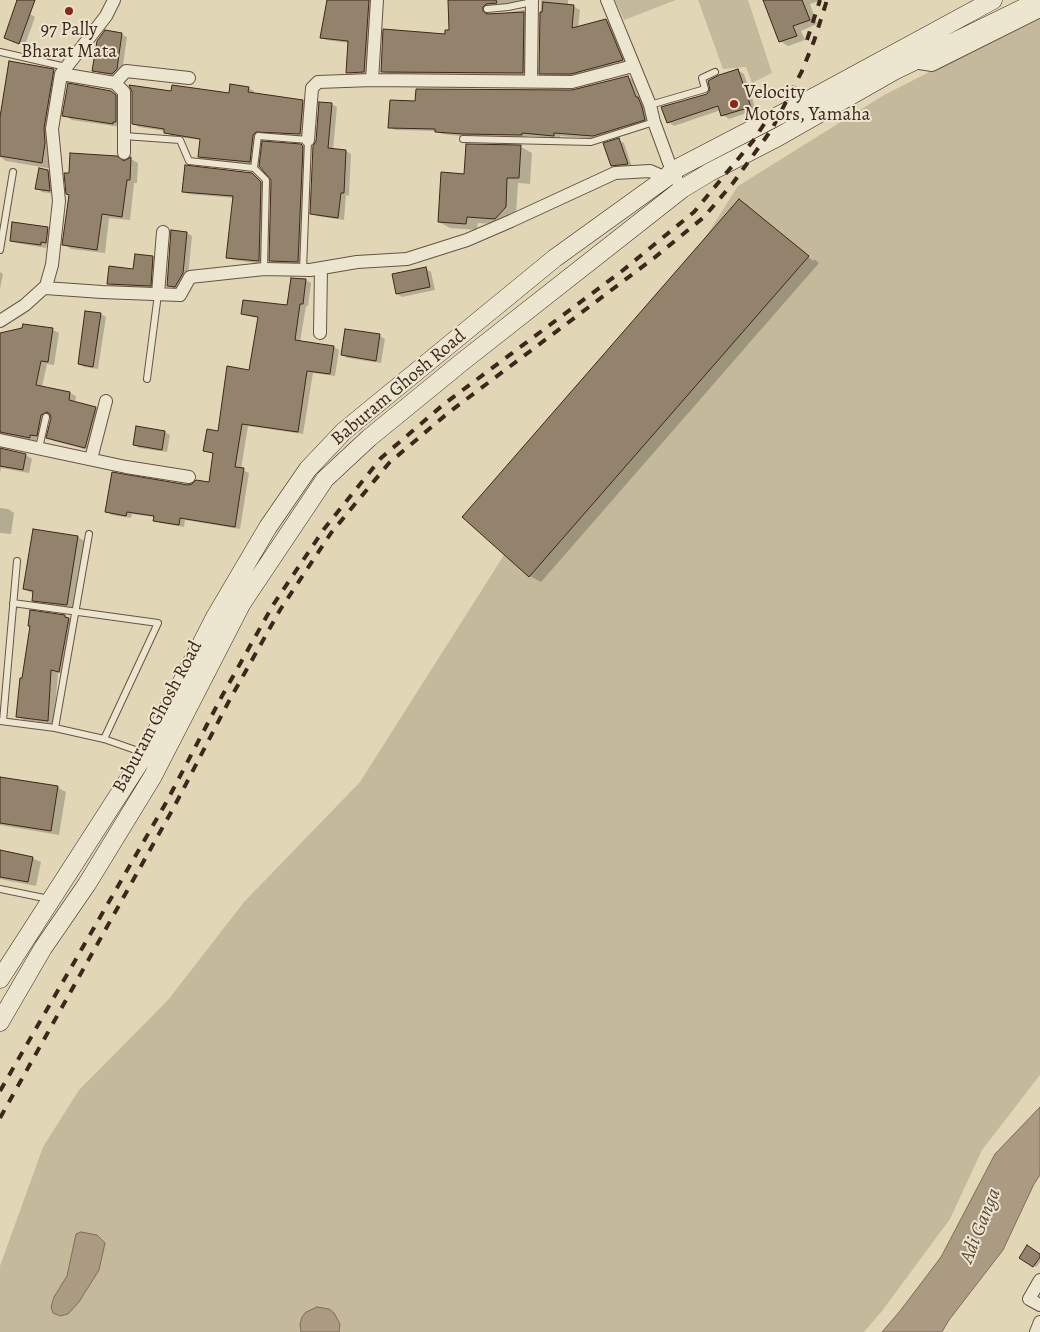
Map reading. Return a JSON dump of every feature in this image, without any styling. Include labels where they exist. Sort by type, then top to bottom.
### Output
[{"type":"main road","name":"Baburam Ghosh Road","points":[[0,979],[145,754],[215,617],[268,527],[308,469],[344,431],[556,258],[669,175],[993,0]]},
{"type":"main road","name":"Baburam Ghosh Road","points":[[0,1022],[43,948],[87,884],[153,776],[242,603],[325,479],[369,438],[462,362],[682,189],[920,58],[1040,0]]},
{"type":"street","points":[[0,321],[25,305],[45,288],[52,266],[59,201],[52,129],[63,70],[106,16],[114,0]]},
{"type":"street","points":[[372,80],[377,0]]},
{"type":"street","points":[[607,0],[650,105],[669,175],[682,189]]},
{"type":"street","points":[[531,81],[532,1]]},
{"type":"street","points":[[920,58],[932,65],[1040,11]]},
{"type":"street","points":[[308,140],[312,88],[318,82],[372,80],[572,82],[633,66]]},
{"type":"street","points":[[63,70],[115,83],[124,92],[124,153]]},
{"type":"street","points":[[115,83],[126,71],[189,78]]},
{"type":"street","points":[[45,288],[180,296],[190,277],[264,268],[303,270],[357,262],[407,259],[458,242],[511,221],[615,173],[650,171],[669,175]]},
{"type":"street","points":[[158,294],[163,232]]},
{"type":"street","points":[[320,333],[321,268]]},
{"type":"street","points":[[91,460],[106,401]]},
{"type":"street","points":[[0,440],[126,467],[188,477]]},
{"type":"street","points":[[1040,1280],[1029,1300],[1040,1305]]},
{"type":"street","points":[[1036,1332],[1040,1322]]},
{"type":"lane","points":[[487,9],[508,8],[532,1]]},
{"type":"lane","points":[[0,52],[63,70]]},
{"type":"lane","points":[[650,105],[705,89],[702,78],[715,72]]},
{"type":"lane","points":[[463,139],[591,142],[654,122]]},
{"type":"lane","points":[[124,136],[180,140],[189,161],[254,168],[266,180],[264,268]]},
{"type":"lane","points":[[254,168],[258,136],[308,140],[303,270]]},
{"type":"lane","points":[[0,250],[13,172]]},
{"type":"lane","points":[[147,379],[158,294]]},
{"type":"lane","points":[[39,448],[46,417]]},
{"type":"lane","points":[[55,728],[89,534]]},
{"type":"lane","points":[[17,561],[1,721],[55,728],[104,739],[145,754]]},
{"type":"lane","points":[[13,603],[158,623],[104,739]]},
{"type":"lane","points":[[0,890],[51,900]]},
{"type":"shaded area","points":[[615,0],[676,0],[624,20]]},
{"type":"shaded area","points":[[698,0],[748,0],[772,73],[752,83],[746,67],[723,69]]},
{"type":"shaded area","points":[[1040,16],[1040,1075],[982,1150],[950,1219],[882,1311],[864,1332],[0,1332],[0,1266],[43,1147],[79,1090],[168,1000],[244,902],[360,782],[738,186],[884,95]]},
{"type":"water","name":"Adi Ganga","points":[[1040,1107],[1040,1175],[1003,1250],[949,1320],[942,1332],[882,1332],[941,1257],[995,1154]]},
{"type":"water","points":[[81,1232],[97,1235],[105,1243],[99,1270],[79,1302],[68,1314],[60,1316],[53,1313],[51,1307],[54,1297],[67,1276],[76,1234]]},
{"type":"water","points":[[317,1307],[329,1309],[334,1313],[340,1324],[339,1332],[301,1332],[300,1324],[302,1317],[306,1312]]},
{"type":"building","points":[[17,0],[35,0],[19,44],[4,38]]},
{"type":"building","points":[[327,0],[369,0],[364,72],[346,73],[348,41],[320,38]]},
{"type":"building","points":[[448,0],[496,0],[497,3],[486,4],[483,7],[483,11],[487,14],[524,12],[523,73],[381,72],[383,29],[445,34],[445,30],[449,30]]},
{"type":"building","points":[[763,0],[802,0],[810,20],[793,26],[797,36],[779,42]]},
{"type":"building","points":[[543,2],[574,5],[572,28],[606,19],[623,60],[571,74],[539,74],[540,12],[542,12]]},
{"type":"building","points":[[105,30],[122,33],[117,69],[112,74],[92,71],[97,41]]},
{"type":"building","points":[[9,61],[54,69],[44,128],[45,143],[42,163],[0,156],[0,117]]},
{"type":"building","points":[[738,69],[751,107],[721,116],[718,106],[667,123],[661,107],[707,94],[710,90],[708,81]]},
{"type":"building","points":[[628,76],[642,107],[645,120],[593,136],[554,133],[554,136],[522,133],[522,135],[463,134],[435,132],[435,129],[388,128],[390,100],[415,101],[416,89],[572,90]]},
{"type":"building","points":[[68,83],[111,91],[116,95],[116,122],[113,122],[113,124],[62,116]]},
{"type":"building","points":[[230,84],[249,87],[248,92],[303,100],[300,134],[256,132],[253,135],[250,162],[198,157],[200,139],[164,133],[164,129],[132,124],[132,92],[129,85],[171,91],[172,85],[229,93]]},
{"type":"building","points":[[319,102],[332,103],[328,148],[346,150],[344,193],[341,193],[338,218],[310,214],[313,146],[316,141]]},
{"type":"building","points":[[619,138],[628,164],[611,166],[603,143]]},
{"type":"building","points":[[262,141],[301,144],[303,146],[298,262],[269,261],[271,180],[259,166]]},
{"type":"building","points":[[466,144],[521,145],[519,178],[507,178],[506,207],[495,219],[467,217],[466,224],[438,222],[441,172],[464,174]]},
{"type":"building","points":[[70,153],[117,156],[124,161],[131,157],[130,180],[127,180],[122,217],[102,214],[97,250],[62,245],[69,195],[66,194],[64,173],[69,173]]},
{"type":"building","points":[[185,165],[252,173],[261,182],[259,261],[226,258],[233,196],[182,192]]},
{"type":"building","points":[[39,168],[48,170],[50,191],[35,189]]},
{"type":"building","points":[[739,199],[809,256],[529,577],[462,517]]},
{"type":"building","points":[[12,222],[48,227],[46,243],[41,242],[41,245],[10,241]]},
{"type":"building","points":[[171,230],[187,232],[183,273],[175,287],[167,286]]},
{"type":"building","points":[[135,254],[153,256],[151,286],[107,284],[109,266],[133,269]]},
{"type":"building","points":[[426,267],[430,287],[396,294],[392,274]]},
{"type":"building","points":[[291,278],[306,279],[295,340],[334,346],[330,374],[307,371],[298,432],[242,424],[235,467],[244,468],[235,527],[180,518],[179,525],[153,521],[154,516],[127,512],[126,516],[105,512],[112,472],[188,485],[196,480],[209,482],[213,453],[203,451],[207,429],[218,431],[227,366],[249,370],[258,317],[241,314],[243,300],[287,305]]},
{"type":"building","points":[[85,311],[101,313],[93,367],[78,364]]},
{"type":"building","points":[[23,324],[53,328],[48,362],[41,361],[36,385],[70,392],[69,400],[96,407],[85,448],[46,438],[51,418],[47,412],[41,415],[37,436],[30,435],[30,438],[0,432],[0,333],[22,328]]},
{"type":"building","points":[[345,329],[380,334],[376,361],[341,355]]},
{"type":"building","points":[[136,426],[165,431],[162,450],[133,445]]},
{"type":"building","points":[[0,448],[26,454],[23,470],[0,466]]},
{"type":"building","points":[[33,529],[78,536],[67,605],[32,601],[33,591],[23,589]]},
{"type":"building","points":[[30,610],[65,615],[65,617],[69,618],[59,672],[51,670],[48,721],[16,717],[20,678],[22,678],[30,626],[28,626]]},
{"type":"building","points":[[0,777],[58,786],[51,831],[0,823]]},
{"type":"building","points":[[0,850],[33,857],[28,882],[0,877]]},
{"type":"building","points":[[1027,1245],[1040,1254],[1033,1267],[1019,1258]]},
{"type":"railway","points":[[807,40],[820,0]]},
{"type":"railway","points":[[0,1118],[174,807],[229,701],[280,610],[331,533],[389,463],[448,413],[654,258],[704,217],[733,183],[772,129],[802,71],[827,0]]},
{"type":"railway","points":[[0,1091],[167,801],[222,696],[273,605],[324,529],[381,458],[444,404],[622,271],[694,212],[753,141],[776,106]]},
{"type":"place","name":"97 Pally Bharat Mata","points":[[69,11]]},
{"type":"place","name":"Velocity Motors, Yamaha","points":[[734,104]]}]
